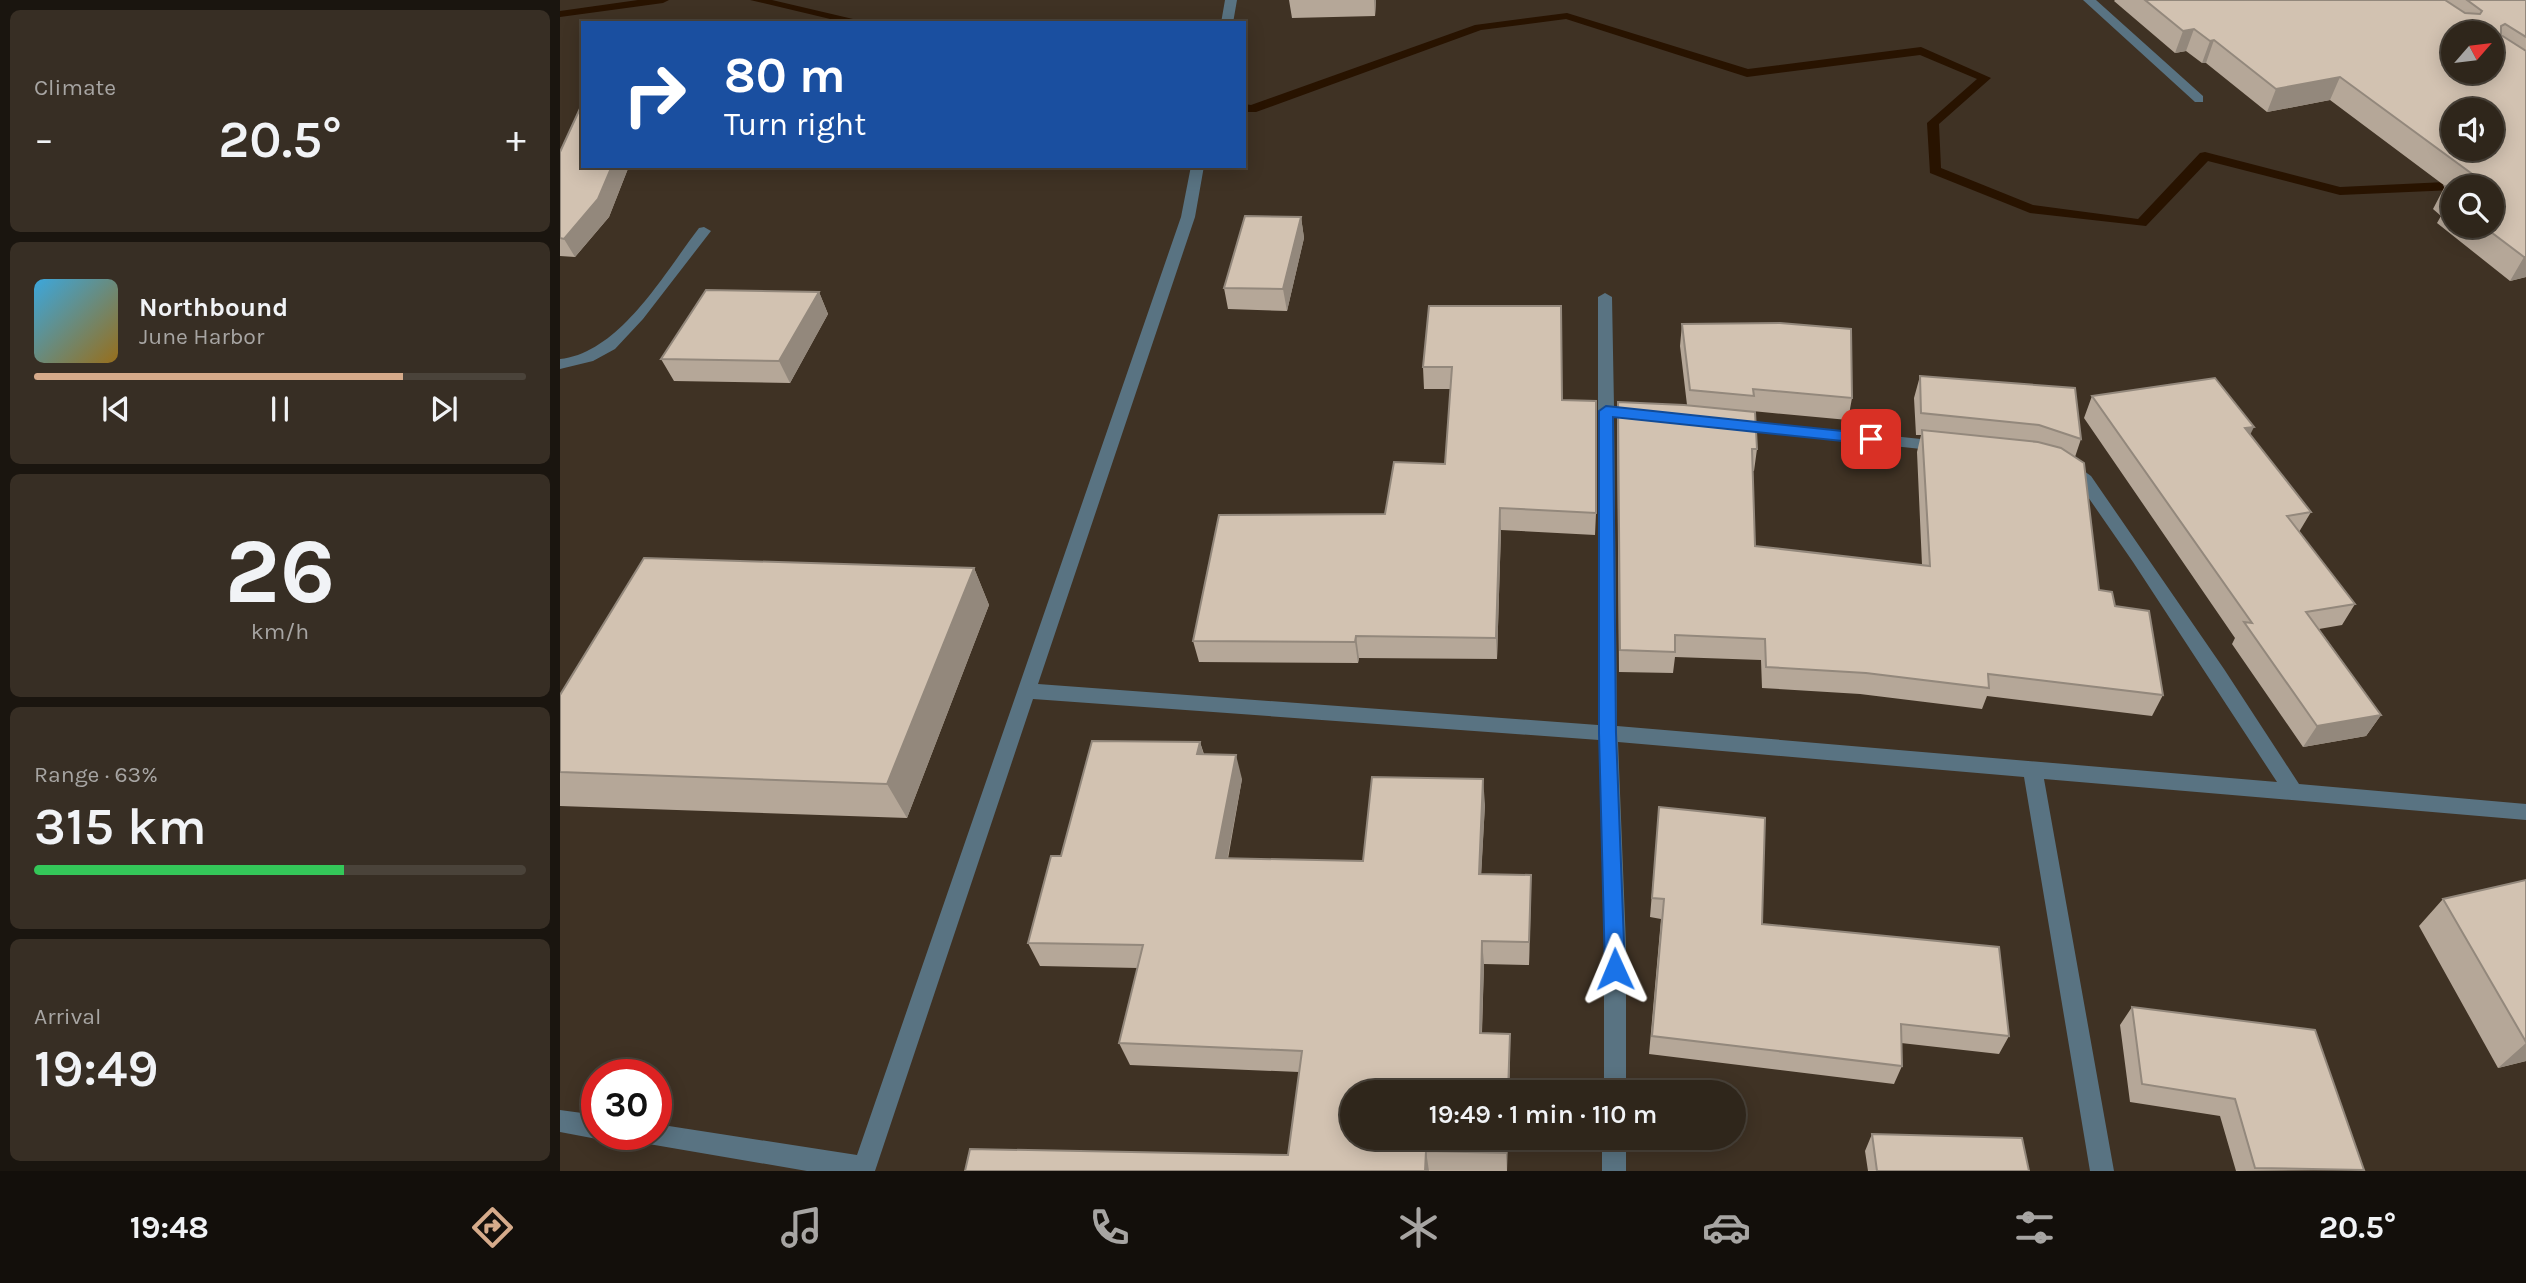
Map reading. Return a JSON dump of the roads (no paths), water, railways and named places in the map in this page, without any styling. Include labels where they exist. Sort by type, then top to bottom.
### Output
[{"type":"street","points":[[1227,21],[1231,0]]},
{"type":"street","points":[[2089,0],[2199,99]]},
{"type":"street","points":[[672,1138],[863,1169],[1188,217],[1198,168]]},
{"type":"street","points":[[560,364],[581,361],[598,354],[618,339],[704,231]]},
{"type":"street","points":[[1605,297],[1608,733],[1615,945],[1615,1080]]},
{"type":"street","points":[[1606,411],[1661,417]]},
{"type":"street","points":[[1716,422],[1962,448]]},
{"type":"street","points":[[2052,458],[2085,480],[2238,700],[2294,793]]},
{"type":"street","points":[[1026,691],[1608,733],[2526,811]]},
{"type":"street","points":[[2033,771],[2102,1171]]},
{"type":"street","points":[[560,1121],[581,1124]]},
{"type":"street","points":[[1614,1171],[1615,1150]]},
{"type":"waterway","points":[[560,14],[663,0]]},
{"type":"waterway","points":[[756,0],[855,21]]},
{"type":"waterway","points":[[1246,108],[1252,109],[1479,27],[1567,16],[1747,73],[1921,51],[1985,78],[1933,123],[1935,170],[2030,209],[2141,223],[2205,156],[2340,191],[2441,186]]}]
